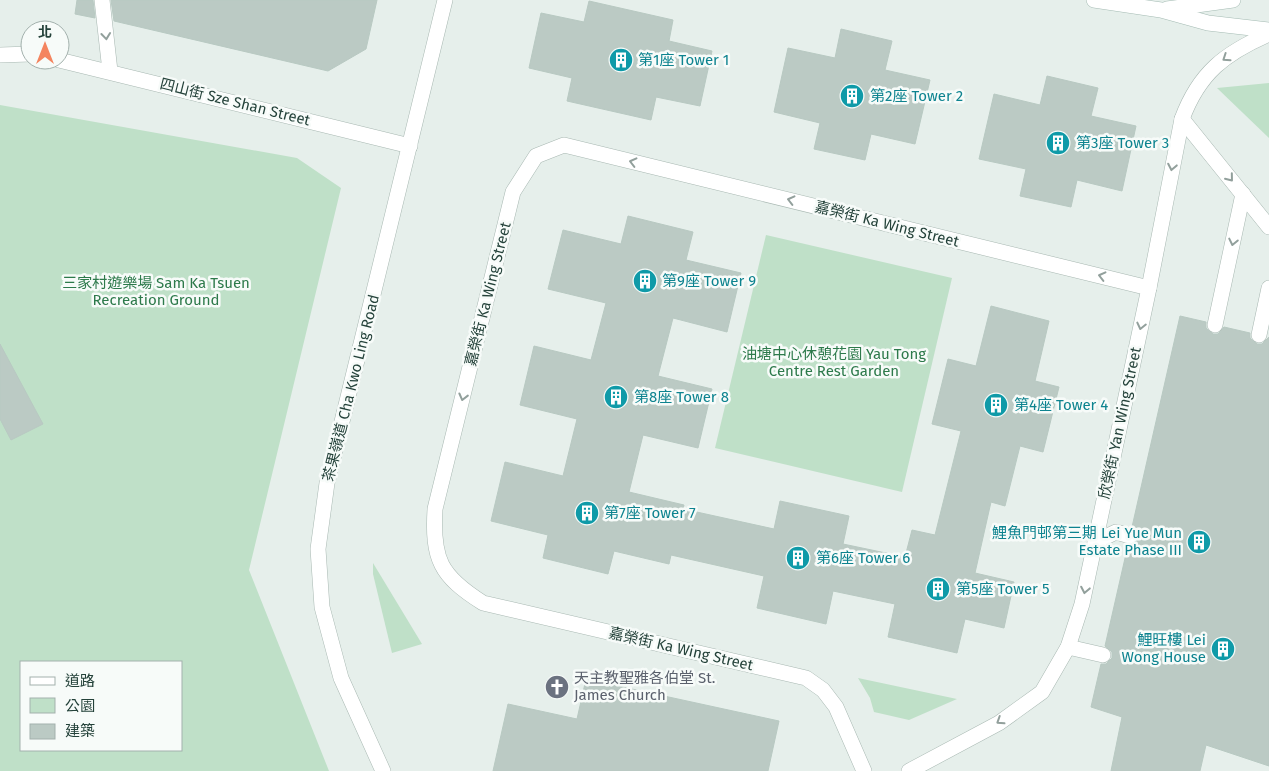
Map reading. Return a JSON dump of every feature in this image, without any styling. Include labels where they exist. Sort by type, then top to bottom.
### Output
[{"type":"street","points":[[102,0],[110,71]]},
{"type":"street","name":"茶果嶺道 Cha Kwo Ling Road","points":[[383,771],[341,678],[322,607],[318,549],[327,483],[445,0]]},
{"type":"street","points":[[1094,0],[1161,10],[1208,23],[1269,30]]},
{"type":"street","points":[[1161,10],[1233,0]]},
{"type":"street","name":"欣榮街 Yan Wing Street","points":[[909,771],[999,723],[1042,692],[1068,647],[1082,604],[1149,288],[1182,119],[1199,82],[1220,62],[1248,43],[1269,34]]},
{"type":"street","points":[[0,55],[20,54]]},
{"type":"street","name":"四山街 Sze Shan Street","points":[[70,62],[410,146]]},
{"type":"street","points":[[1182,119],[1269,227]]},
{"type":"street","name":"嘉榮街 Ka Wing Street","points":[[864,771],[836,707],[823,690],[806,678],[483,604],[462,590],[442,569],[434,538],[435,509],[513,192],[536,156],[564,145],[1149,288]]},
{"type":"street","points":[[1215,324],[1243,194]]},
{"type":"street","points":[[1259,335],[1269,288]]},
{"type":"street","points":[[1095,542],[1116,532],[1130,536]]},
{"type":"street","points":[[1068,647],[1103,654]]},
{"type":"green space","points":[[1269,83],[1269,138],[1217,88]]},
{"type":"green space","name":"三家村遊樂場 Sam Ka Tsuen Recreation Ground","points":[[0,105],[297,158],[341,188],[249,570],[329,771],[0,771]]},
{"type":"green space","name":"油塘中心休憩花園 Yau Tong Centre Rest Garden","points":[[766,235],[952,278],[902,492],[715,448]]},
{"type":"green space","points":[[373,563],[422,644],[392,653],[373,574]]},
{"type":"green space","points":[[858,678],[957,699],[909,720],[874,712],[870,698]]},
{"type":"building","points":[[77,0],[93,0],[95,18],[75,14]]},
{"type":"building","points":[[111,0],[377,0],[366,49],[328,71],[114,21]]},
{"type":"building","name":"第1座 Tower 1","points":[[589,1],[673,20],[669,41],[712,51],[700,106],[656,97],[651,120],[567,101],[572,78],[529,68],[541,13],[584,22]]},
{"type":"building","name":"第2座 Tower 2","points":[[841,29],[892,41],[885,70],[930,80],[915,144],[871,134],[865,160],[814,149],[820,123],[774,112],[788,48],[835,58]]},
{"type":"building","name":"第3座 Tower 3","points":[[1047,76],[1098,88],[1091,116],[1136,126],[1122,191],[1077,180],[1071,207],[1020,196],[1026,169],[979,159],[994,94],[1040,105]]},
{"type":"building","points":[[628,216],[693,232],[686,260],[741,273],[727,332],[673,318],[658,376],[712,389],[698,448],[643,435],[629,492],[684,505],[683,509],[774,529],[780,501],[849,516],[843,544],[905,557],[912,530],[935,535],[961,431],[932,424],[948,359],[976,366],[991,306],[1049,321],[1035,381],[1059,387],[1043,452],[1020,446],[1005,506],[991,502],[975,573],[1014,582],[1004,628],[965,619],[957,653],[888,637],[895,604],[833,591],[826,624],[757,608],[764,576],[671,555],[669,564],[614,551],[608,574],[543,558],[548,535],[491,521],[505,462],[563,476],[577,419],[520,405],[534,346],[591,360],[606,303],[548,289],[563,230],[621,244]]},
{"type":"building","name":"鯉魚門邨第三期 Lei Yue Mun Estate Phase III","points":[[1180,316],[1206,322],[1206,328],[1213,334],[1218,334],[1224,327],[1250,333],[1250,338],[1257,344],[1262,344],[1269,337],[1269,766],[1206,745],[1200,771],[1111,771],[1122,717],[1091,707],[1101,664],[1106,664],[1112,658],[1112,652],[1105,646],[1128,545],[1136,543],[1139,538],[1137,530],[1132,527]]},
{"type":"building","points":[[0,344],[43,424],[11,440],[0,419]]},
{"type":"building","points":[[586,679],[779,721],[768,771],[493,771],[508,704],[577,719]]},
{"type":"place","name":"第1座 Tower 1","points":[[621,60]]},
{"type":"place","name":"第2座 Tower 2","points":[[852,96]]},
{"type":"place","name":"第3座 Tower 3","points":[[1058,143]]},
{"type":"place","name":"第9座 Tower 9","points":[[645,281]]},
{"type":"place","name":"第8座 Tower 8","points":[[616,397]]},
{"type":"place","name":"第4座 Tower 4","points":[[996,405]]},
{"type":"place","name":"第7座 Tower 7","points":[[587,513]]},
{"type":"place","name":"鯉魚門邨第三期 Lei Yue Mun Estate Phase III","points":[[1199,542]]},
{"type":"place","name":"第6座 Tower 6","points":[[798,558]]},
{"type":"place","name":"第5座 Tower 5","points":[[938,589]]},
{"type":"place","name":"鯉旺樓 Lei Wong House","points":[[1223,649]]},
{"type":"place","name":"天主教聖雅各伯堂 St. James Church","points":[[557,687]]}]
